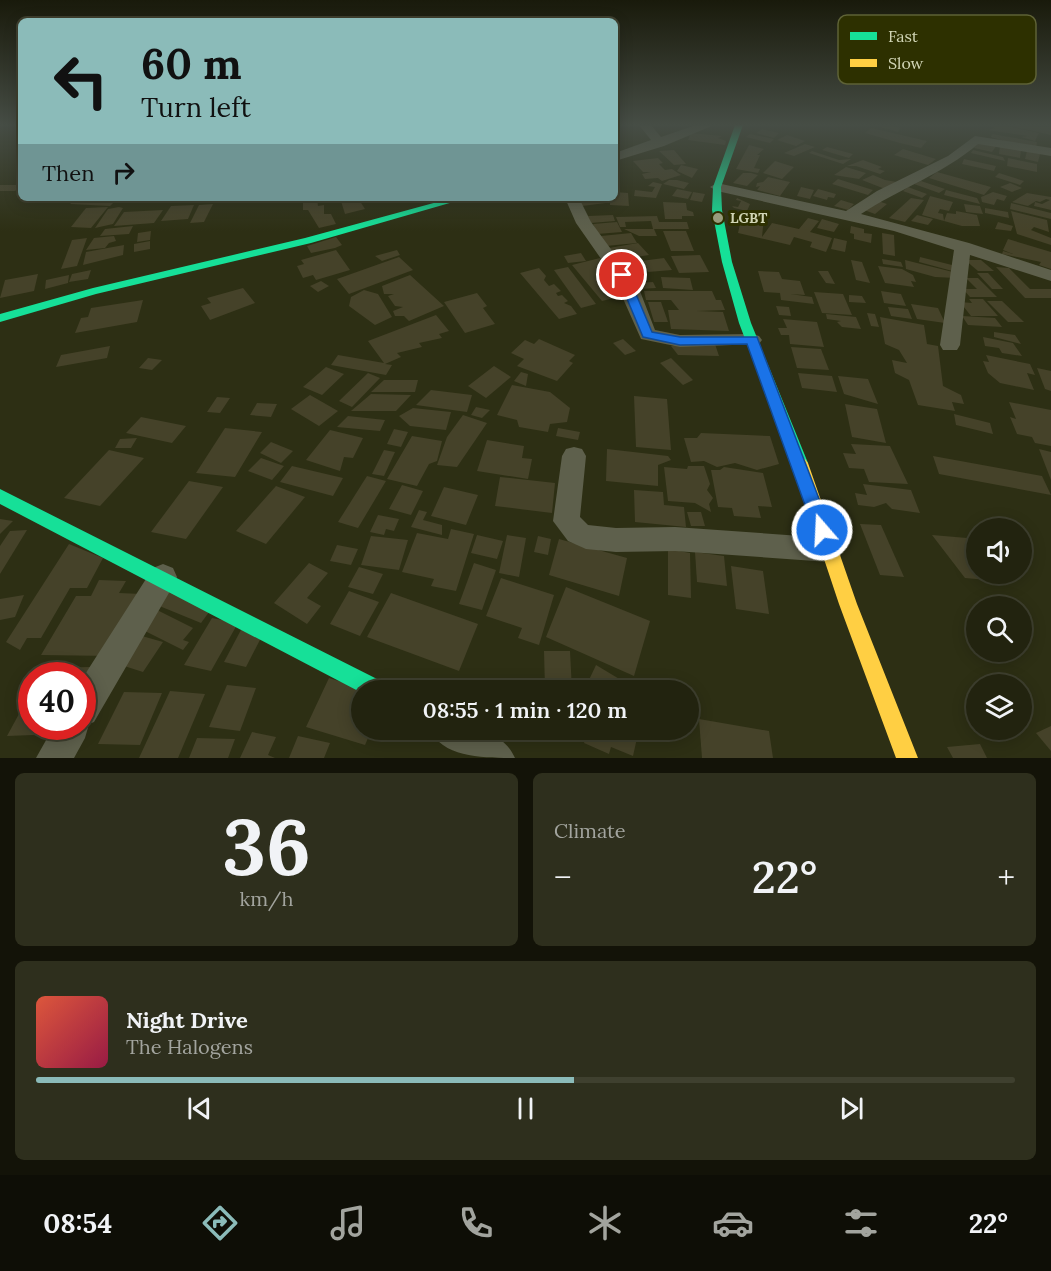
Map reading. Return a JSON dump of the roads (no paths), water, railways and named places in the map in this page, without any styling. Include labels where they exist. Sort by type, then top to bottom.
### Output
[{"type":"street","points":[[726,160],[717,187],[717,210],[727,262],[752,340],[795,449],[829,550],[907,758]]},
{"type":"street","points":[[850,216],[882,194],[950,160]]},
{"type":"street","points":[[717,187],[850,216],[963,246],[1051,276]]},
{"type":"street","points":[[0,318],[93,291],[308,241],[451,201]]},
{"type":"street","points":[[573,201],[584,223],[629,286],[630,294],[648,335],[680,341],[752,340]]},
{"type":"street","points":[[950,345],[963,246]]},
{"type":"street","points":[[574,456],[566,521],[577,533],[586,537],[616,540],[675,539],[829,550]]},
{"type":"street","points":[[0,496],[131,564],[163,577],[359,680]]},
{"type":"street","points":[[96,687],[163,577]]},
{"type":"street","points":[[54,758],[65,740]]},
{"type":"street","points":[[465,740],[497,758]]},
{"type":"place","name":"LGBT","points":[[718,218]]}]
